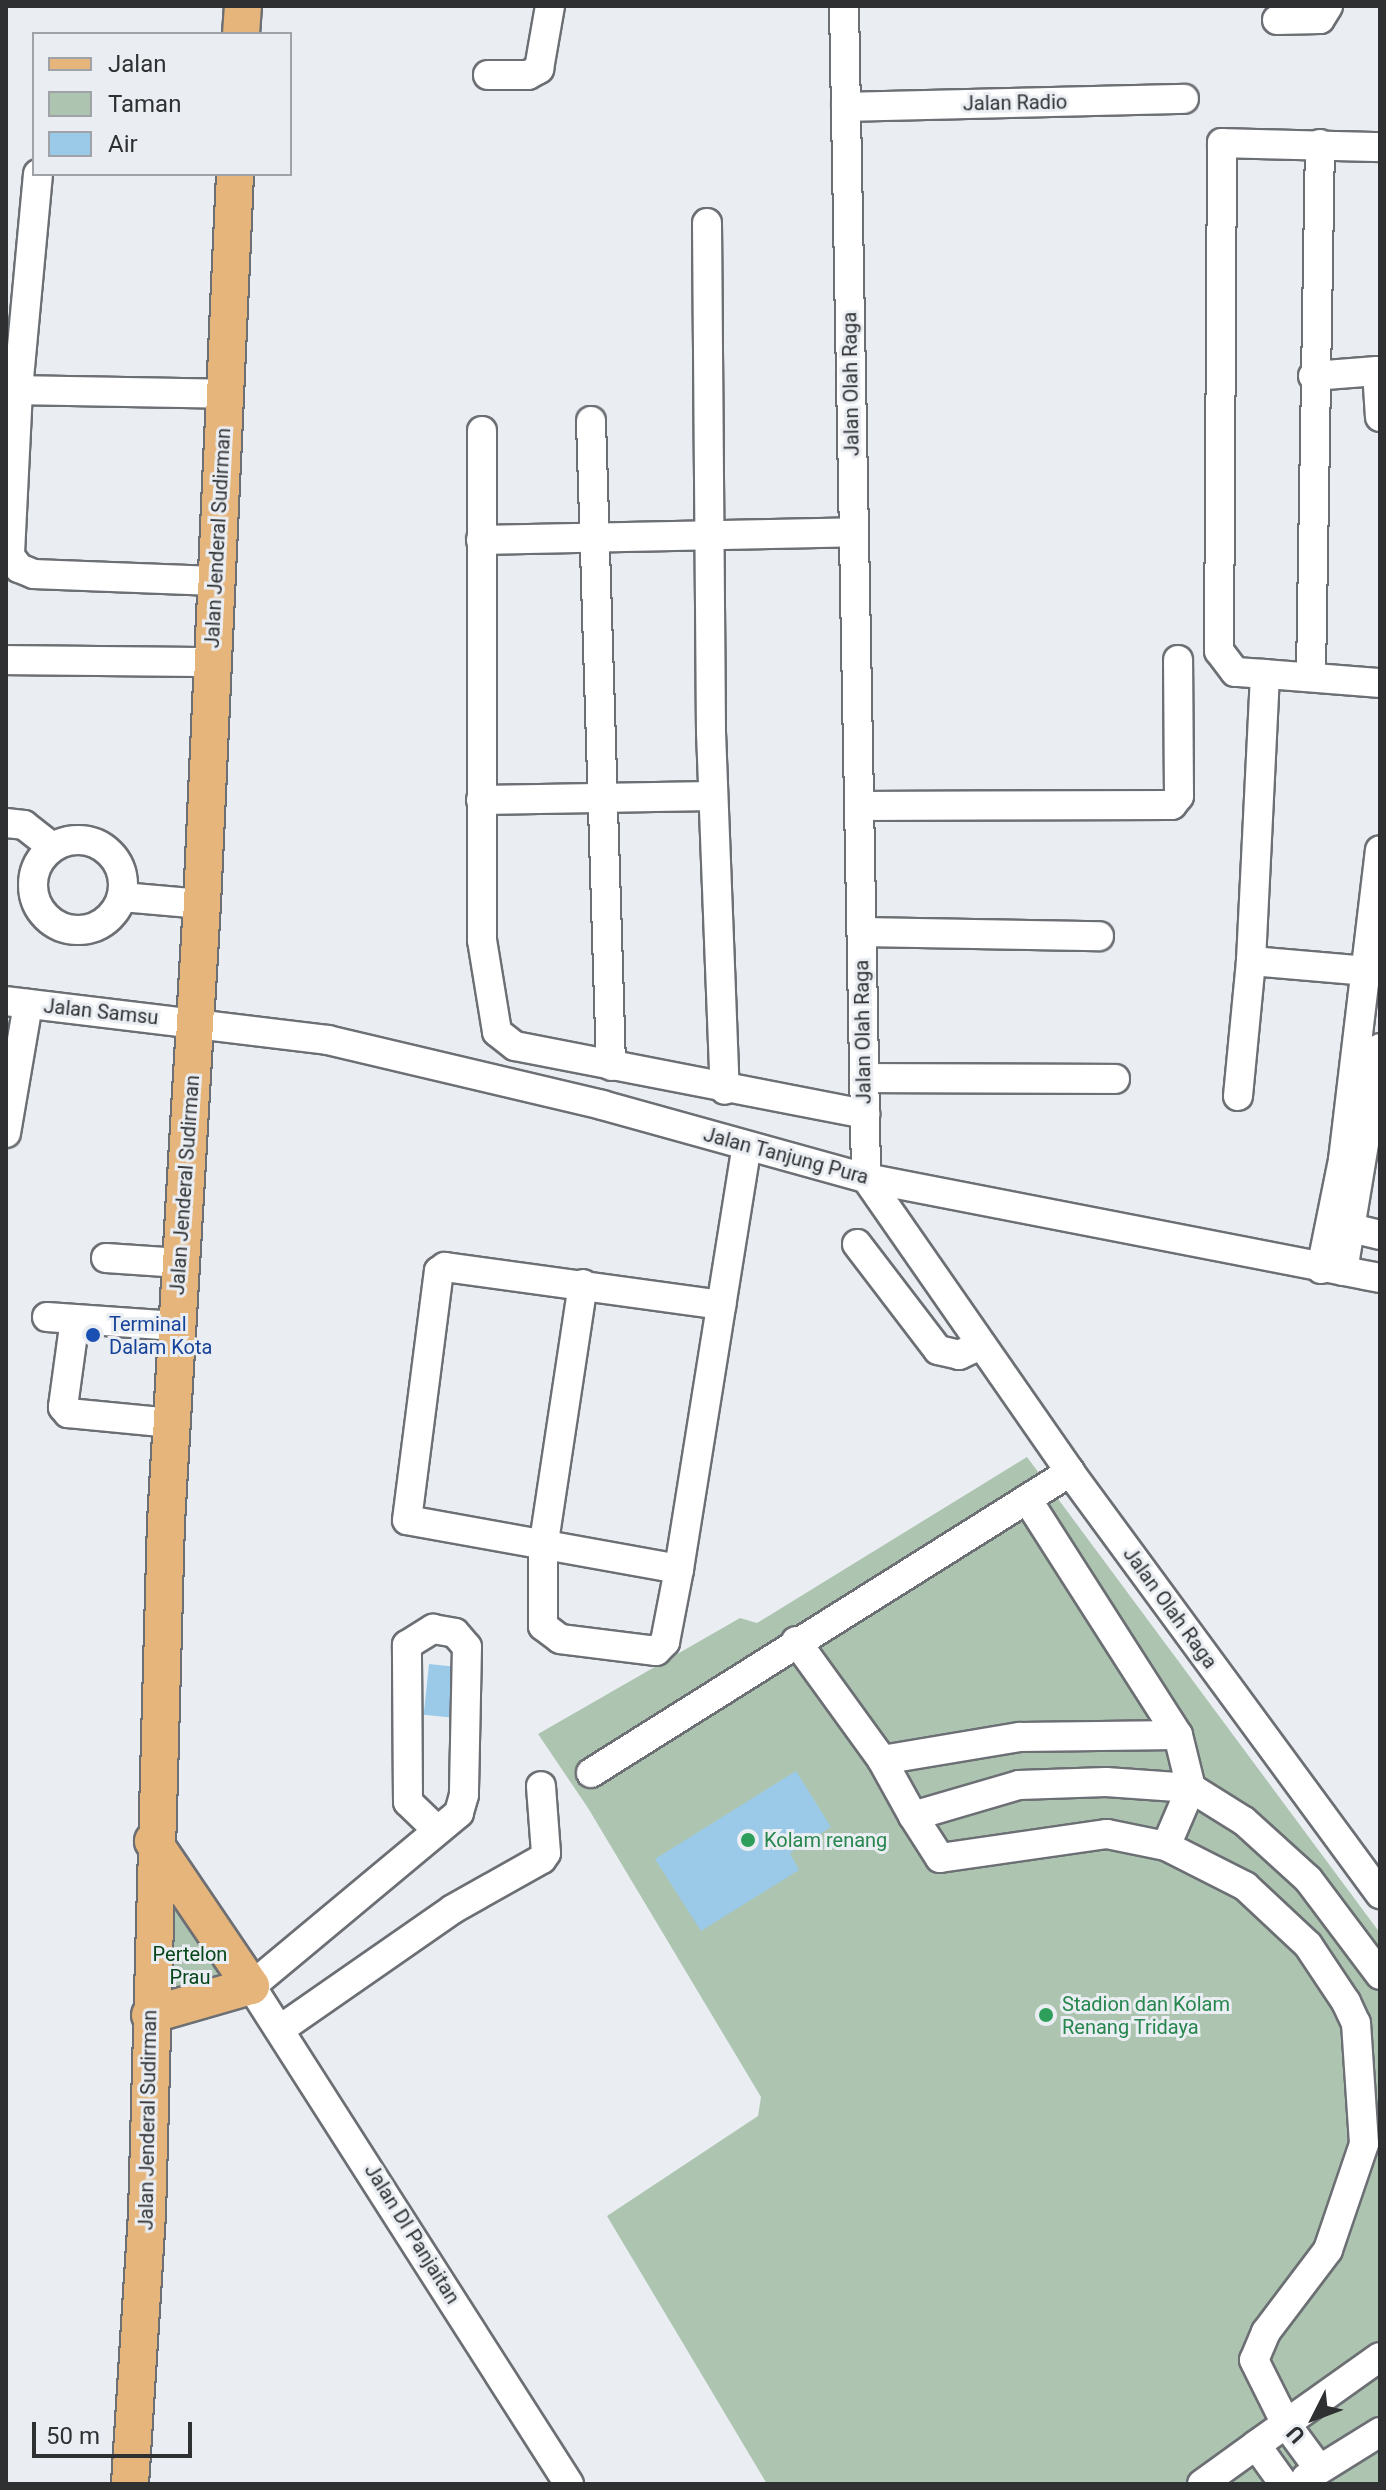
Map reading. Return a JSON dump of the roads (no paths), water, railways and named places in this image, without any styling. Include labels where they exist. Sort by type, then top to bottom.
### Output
[{"type":"main road","points":[[241,32],[243,6]]},
{"type":"main road","name":"Jalan Jenderal Sudirman","points":[[130,2484],[147,2214],[153,1841],[176,1326],[202,904],[214,581],[235,176]]},
{"type":"main road","points":[[150,2015],[251,1986],[153,1841]]},
{"type":"street","points":[[488,75],[528,75],[539,69],[550,6]]},
{"type":"street","name":"Jalan Olah Raga","points":[[844,6],[866,1178],[1070,1472],[1380,1894]]},
{"type":"street","points":[[1277,20],[1320,19],[1328,6]]},
{"type":"street","name":"Jalan Radio","points":[[846,107],[1184,99]]},
{"type":"street","points":[[1380,147],[1222,143],[1219,651],[1235,672],[1311,674],[1380,683]]},
{"type":"street","points":[[1311,674],[1313,376],[1320,144]]},
{"type":"street","points":[[38,176],[12,390],[10,556],[13,573],[214,581]]},
{"type":"street","points":[[707,223],[713,537],[713,796],[725,1090]]},
{"type":"street","points":[[1313,376],[1378,371],[1380,417]]},
{"type":"street","points":[[12,390],[225,394]]},
{"type":"street","points":[[591,421],[600,798],[611,1066]]},
{"type":"street","points":[[482,431],[482,940],[497,1032],[515,1046],[725,1090],[865,1114]]},
{"type":"street","points":[[481,540],[854,532]]},
{"type":"street","points":[[6,660],[211,662]]},
{"type":"street","points":[[859,806],[1172,805],[1179,796],[1178,660]]},
{"type":"street","points":[[1238,1096],[1251,961],[1265,674]]},
{"type":"street","points":[[481,800],[713,796]]},
{"type":"street","points":[[6,823],[24,825],[52,847]]},
{"type":"street","points":[[78,840],[104,848],[117,861],[122,897],[112,916],[94,928],[72,931],[52,923],[37,907],[32,885],[37,863],[52,847],[78,840]]},
{"type":"street","points":[[1341,1226],[1373,972],[1380,850]]},
{"type":"street","points":[[122,897],[202,904]]},
{"type":"street","points":[[862,932],[1099,936]]},
{"type":"street","points":[[1251,961],[1373,972]]},
{"type":"street","points":[[6,1133],[17,1003]]},
{"type":"street","name":"Jalan Samsu","points":[[17,1003],[196,1021]]},
{"type":"street","name":"Jalan Tanjung Pura","points":[[196,1021],[328,1040],[454,1068],[866,1178],[1380,1278]]},
{"type":"street","points":[[1332,1270],[1380,1048]]},
{"type":"street","points":[[864,1078],[1115,1079]]},
{"type":"street","points":[[583,1284],[543,1548],[543,1626],[560,1639],[662,1648],[679,1569],[747,1146]]},
{"type":"street","points":[[1341,1226],[1380,1235]]},
{"type":"street","points":[[857,1244],[938,1350],[959,1355],[980,1345]]},
{"type":"street","points":[[106,1258],[180,1263]]},
{"type":"street","points":[[679,1569],[543,1548],[407,1520],[439,1271],[445,1267],[721,1305]]},
{"type":"street","points":[[47,1317],[176,1326]]},
{"type":"street","points":[[75,1319],[63,1407],[68,1413],[172,1423]]},
{"type":"street","points":[[591,1773],[796,1641],[1070,1472]]},
{"type":"street","points":[[1027,1499],[1178,1735],[1191,1788],[1166,1846]]},
{"type":"street","points":[[251,1986],[459,1813],[464,1795],[467,1647],[455,1633],[433,1629],[407,1645],[408,1802],[437,1830]]},
{"type":"street","points":[[796,1641],[882,1760],[940,1858],[1107,1834],[1166,1846],[1245,1886],[1308,1945],[1356,2023],[1373,2114],[1328,2250],[1256,2350],[1256,2369],[1286,2424],[1307,2477],[1380,2432]]},
{"type":"street","points":[[882,1760],[1020,1737],[1178,1735]]},
{"type":"street","points":[[913,1816],[1019,1785],[1106,1782],[1191,1788],[1244,1821],[1308,1879],[1380,1975]]},
{"type":"street","points":[[282,2028],[453,1909],[542,1859],[546,1853],[541,1786]]},
{"type":"street","name":"Jalan DI Panjaitan","points":[[251,1986],[282,2028],[569,2484]]},
{"type":"street","points":[[1202,2484],[1380,2357]]},
{"type":"street","points":[[1256,2445],[1284,2484]]},
{"type":"water","points":[[429,1664],[456,1667],[451,1718],[424,1715]]},
{"type":"water","name":"Kolam renang","points":[[796,1771],[831,1827],[790,1853],[799,1870],[701,1931],[655,1859]]},
{"type":"place","name":"Terminal Dalam Kota","points":[[93,1335]]},
{"type":"place","name":"Kolam renang","points":[[748,1840]]},
{"type":"place","name":"Stadion dan Kolam Renang Tridaya","points":[[1046,2015]]},
{"type":"park label","name":"Pertelon Prau","points":[[190,1966]]}]
